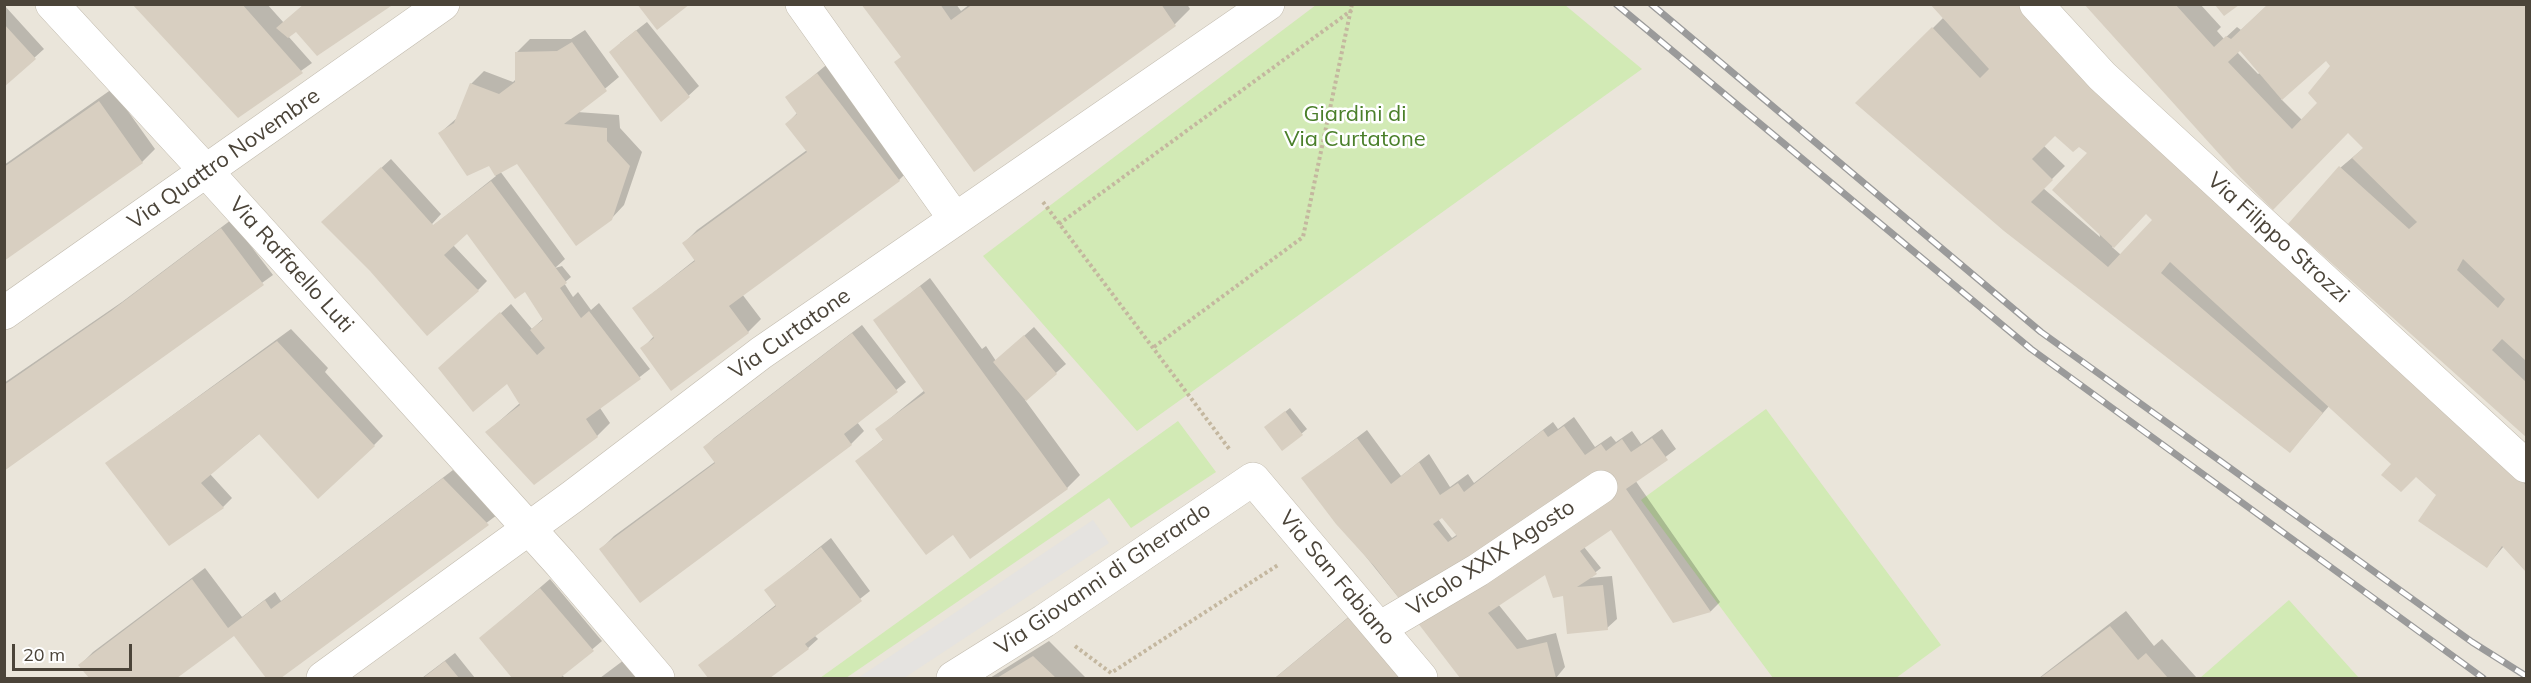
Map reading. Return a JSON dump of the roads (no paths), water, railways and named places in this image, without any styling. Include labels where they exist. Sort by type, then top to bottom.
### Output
[{"type":"street","name":"Via Raffaello Luti","points":[[51,4],[206,171],[528,528],[658,678]]},
{"type":"street","name":"Via Quattro Novembre","points":[[4,313],[443,4]]},
{"type":"street","points":[[802,4],[955,219]]},
{"type":"street","name":"Via Curtatone","points":[[323,678],[761,353],[1268,4]]},
{"type":"street","name":"Via Filippo Strozzi","points":[[2036,4],[2102,76],[2526,466]]},
{"type":"street","name":"Via San Fabiano","points":[[1253,479],[1421,678]]},
{"type":"street","name":"Via Giovanni di Gherardo","points":[[953,678],[1044,621],[1253,479]]},
{"type":"street","name":"Vicolo XXIX Agosto","points":[[1380,628],[1478,570],[1601,487]]},
{"type":"railway","points":[[1616,4],[2031,349],[2483,678]]},
{"type":"railway","points":[[1651,4],[2041,332],[2472,642],[2526,676]]},
{"type":"park label","name":"Giardini di Via Curtatone","points":[[1355,126]]}]
